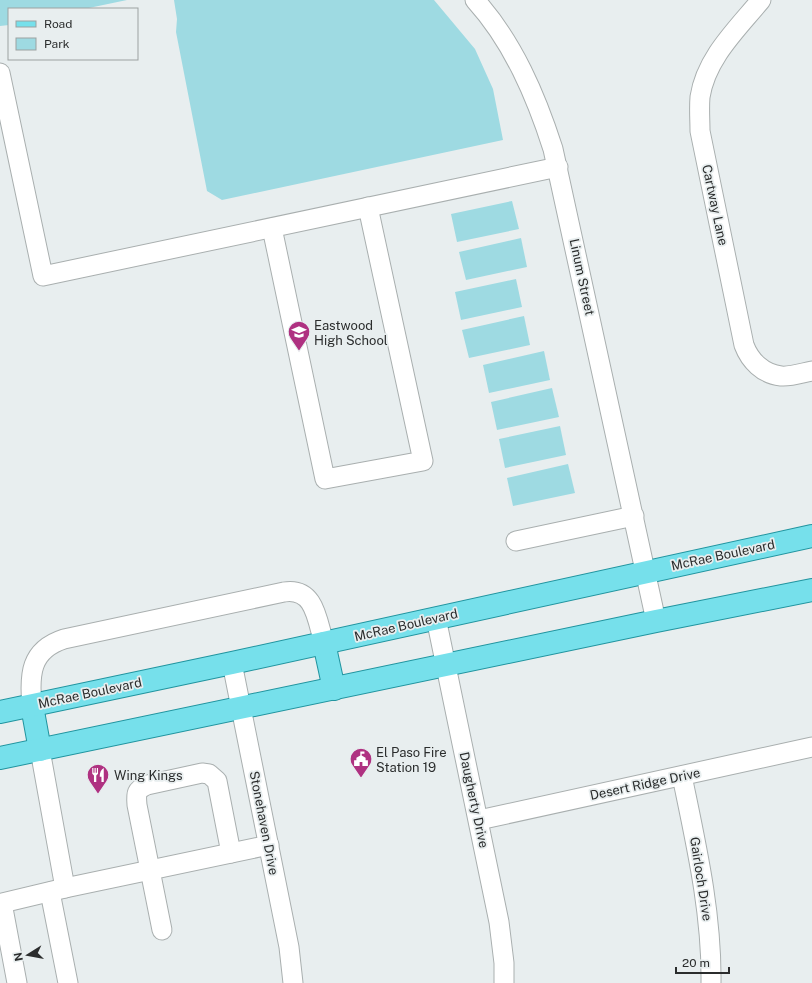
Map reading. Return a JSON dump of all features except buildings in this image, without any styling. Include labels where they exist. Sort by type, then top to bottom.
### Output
[{"type":"main road","name":"McRae Boulevard","points":[[0,712],[232,664],[812,536]]},
{"type":"main road","points":[[0,758],[241,709],[656,621],[812,590]]},
{"type":"main road","points":[[324,643],[334,689]]},
{"type":"main road","points":[[32,706],[40,750]]},
{"type":"street","name":"Linum Street","points":[[475,0],[490,18],[507,44],[526,78],[544,121],[558,167],[656,621]]},
{"type":"street","name":"Cartway Lane","points":[[761,0],[714,58],[707,73],[700,96],[700,131],[747,353],[755,364],[767,372],[782,376],[812,371]]},
{"type":"street","points":[[0,72],[43,276],[558,167]]},
{"type":"street","points":[[272,228],[324,479],[423,461],[368,207]]},
{"type":"street","points":[[516,541],[634,516]]},
{"type":"street","points":[[32,706],[30,684],[34,664],[39,655],[51,644],[64,639],[290,590],[306,596],[312,605],[324,643]]},
{"type":"street","name":"Daugherty Drive","points":[[436,618],[499,922],[504,963],[504,983]]},
{"type":"street","name":"Stonehaven Drive","points":[[232,664],[289,947],[293,983]]},
{"type":"street","name":"Desert Ridge Drive","points":[[479,820],[812,746]]},
{"type":"street","points":[[40,750],[68,983]]},
{"type":"street","points":[[162,930],[137,805],[136,794],[139,788],[202,773],[209,774],[217,781],[232,853]]},
{"type":"street","name":"Gairloch Drive","points":[[682,776],[703,884],[708,921],[711,983]]},
{"type":"street","points":[[14,982],[2,903],[269,845]]},
{"type":"green space","points":[[0,0],[127,0],[89,8],[8,8],[8,25],[0,26]]},
{"type":"green space","points":[[174,0],[434,0],[475,49],[493,89],[503,140],[222,200],[207,191],[176,32],[177,19]]},
{"type":"green space","points":[[512,201],[519,229],[457,242],[451,214]]},
{"type":"green space","points":[[521,238],[527,267],[466,280],[459,252]]},
{"type":"green space","points":[[516,279],[522,307],[461,320],[455,292]]},
{"type":"green space","points":[[524,316],[530,345],[469,358],[462,330]]},
{"type":"green space","points":[[544,351],[550,380],[489,393],[483,365]]},
{"type":"green space","points":[[552,388],[559,417],[497,430],[491,402]]},
{"type":"green space","points":[[560,426],[566,455],[505,468],[499,439]]},
{"type":"green space","points":[[568,464],[575,493],[513,506],[507,478]]},
{"type":"place","name":"Eastwood High School","points":[[299,352]]},
{"type":"place","name":"El Paso Fire Station 19","points":[[361,778]]},
{"type":"place","name":"Wing Kings","points":[[98,794]]}]
